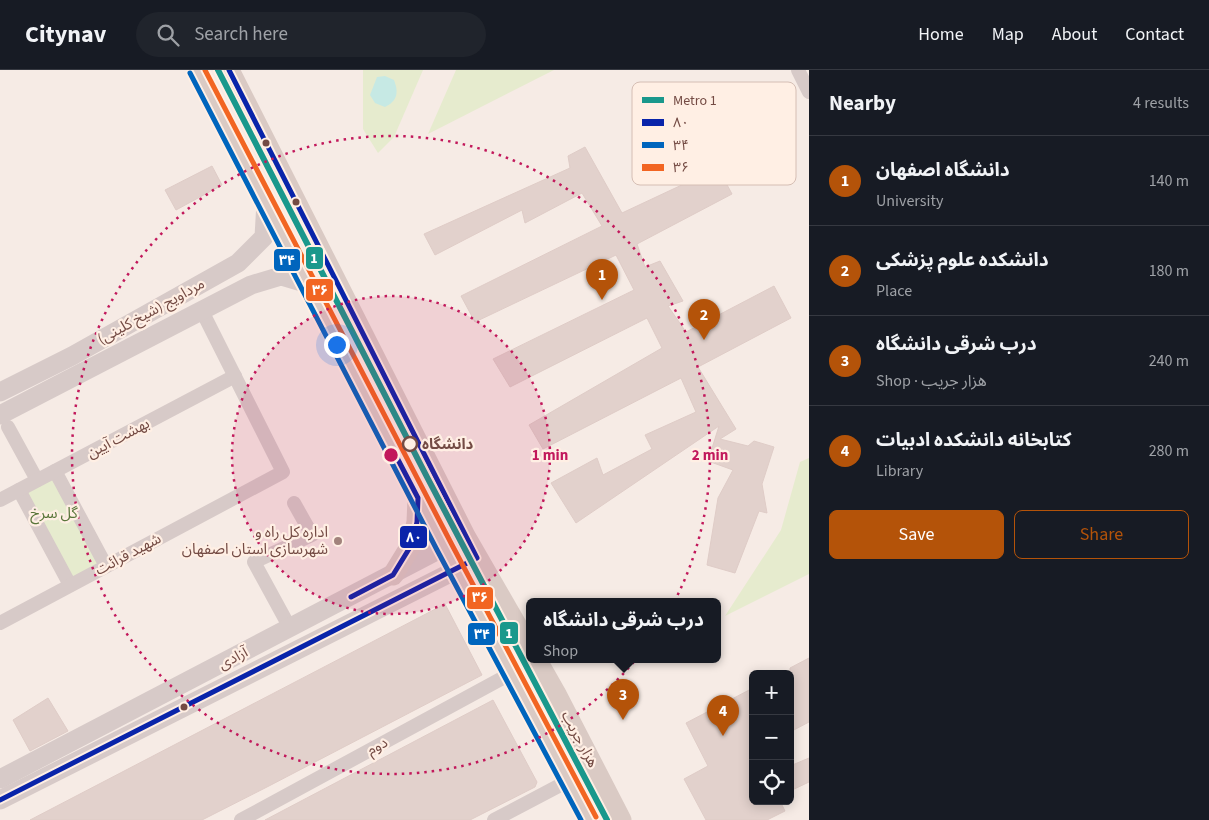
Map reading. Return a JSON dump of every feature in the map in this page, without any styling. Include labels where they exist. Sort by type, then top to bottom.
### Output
[{"type":"main road","points":[[197,70],[444,548],[512,673],[588,820]]},
{"type":"main road","points":[[229,70],[465,536],[526,642]]},
{"type":"main road","name":"مرداویج (شیخ کلینی)","points":[[0,392],[72,356],[238,263],[264,237],[266,202]]},
{"type":"main road","name":"مرداویج (شیخ کلینی)","points":[[4,421],[81,373],[251,285],[281,276],[308,284]]},
{"type":"main road","points":[[72,356],[81,373]]},
{"type":"main road","points":[[393,575],[412,544],[417,522],[418,498]]},
{"type":"main road","name":"آزادی","points":[[0,779],[465,536]]},
{"type":"main road","name":"آزادی","points":[[0,800],[477,558]]},
{"type":"main road","name":"هزار جریب","points":[[538,663],[558,696],[622,820]]},
{"type":"main road","points":[[135,710],[144,727]]},
{"type":"main road","points":[[0,806],[18,791]]},
{"type":"street","points":[[798,70],[809,92]]},
{"type":"street","points":[[202,311],[235,376]]},
{"type":"street","name":"بهشت آیین","points":[[0,500],[235,376]]},
{"type":"street","name":"شهید قرائت","points":[[0,623],[283,472],[235,376]]},
{"type":"street","points":[[4,421],[37,480]]},
{"type":"street","points":[[55,471],[106,566]]},
{"type":"street","points":[[19,490],[70,585]]},
{"type":"street","points":[[290,628],[254,562],[312,535],[294,504]]},
{"type":"street","name":"دوم","points":[[241,820],[512,673]]},
{"type":"street","points":[[494,820],[568,782]]},
{"type":"green space","points":[[363,70],[423,70],[394,137],[378,153],[363,129]]},
{"type":"green space","points":[[456,70],[554,70],[428,134]]},
{"type":"green space","points":[[809,458],[809,574],[725,616],[781,530],[800,462]]},
{"type":"green space","name":"گل سرخ","points":[[55,471],[106,566],[70,585],[19,490]]},
{"type":"water","points":[[385,76],[394,80],[397,93],[392,102],[385,107],[375,103],[370,95],[377,77]]},
{"type":"building","points":[[585,147],[622,213],[682,185],[727,185],[732,194],[637,244],[645,267],[660,261],[683,301],[668,306],[686,332],[774,286],[791,318],[698,367],[736,429],[720,439],[748,446],[754,441],[774,447],[762,484],[767,513],[759,511],[735,573],[707,565],[718,498],[733,470],[708,461],[719,426],[576,523],[551,483],[597,458],[603,475],[652,449],[645,435],[696,412],[681,378],[543,449],[529,425],[662,348],[647,318],[510,387],[493,359],[634,290],[616,255],[475,322],[461,296],[602,226],[582,193],[525,223],[522,210],[435,255],[424,234],[570,168],[568,156]]},
{"type":"building","points":[[212,166],[222,185],[176,210],[165,190]]},
{"type":"building","points":[[445,604],[482,675],[267,787],[202,820],[30,820]]},
{"type":"building","points":[[809,658],[809,722],[794,730],[794,670],[790,670],[790,668]]},
{"type":"building","points":[[749,690],[749,805],[782,805],[785,811],[767,820],[706,820],[684,779],[708,766],[686,723]]},
{"type":"building","points":[[48,698],[68,731],[30,751],[13,720]]},
{"type":"building","points":[[493,700],[537,782],[535,787],[470,820],[265,820]]},
{"type":"building","points":[[809,758],[809,782],[794,789],[794,764]]},
{"type":"metro line","name":"1","points":[[218,70],[427,477],[607,820]]},
{"type":"transit line","name":"۳۶","points":[[205,70],[596,817]]},
{"type":"transit line","name":"۸۰","points":[[0,800],[477,558],[229,70]]},
{"type":"transit line","name":"۳۴","points":[[190,73],[437,550],[581,820]]},
{"type":"transit line","name":"۸۰","points":[[351,597],[393,575],[412,544],[417,522],[418,498],[394,452]]},
{"type":"place","name":"دانشگاه اصفهان","points":[[602,300]]},
{"type":"place","name":"دانشکده علوم پزشکی","points":[[704,340]]},
{"type":"place","name":"دانشگاه","points":[[410,444]]},
{"type":"place","name":"اداره کل راه و شهرسازی استان اصفهان","points":[[338,541]]},
{"type":"place","name":"درب شرقی دانشگاه","points":[[623,720]]},
{"type":"place","name":"کتابخانه دانشکده ادبيات","points":[[723,736]]}]
